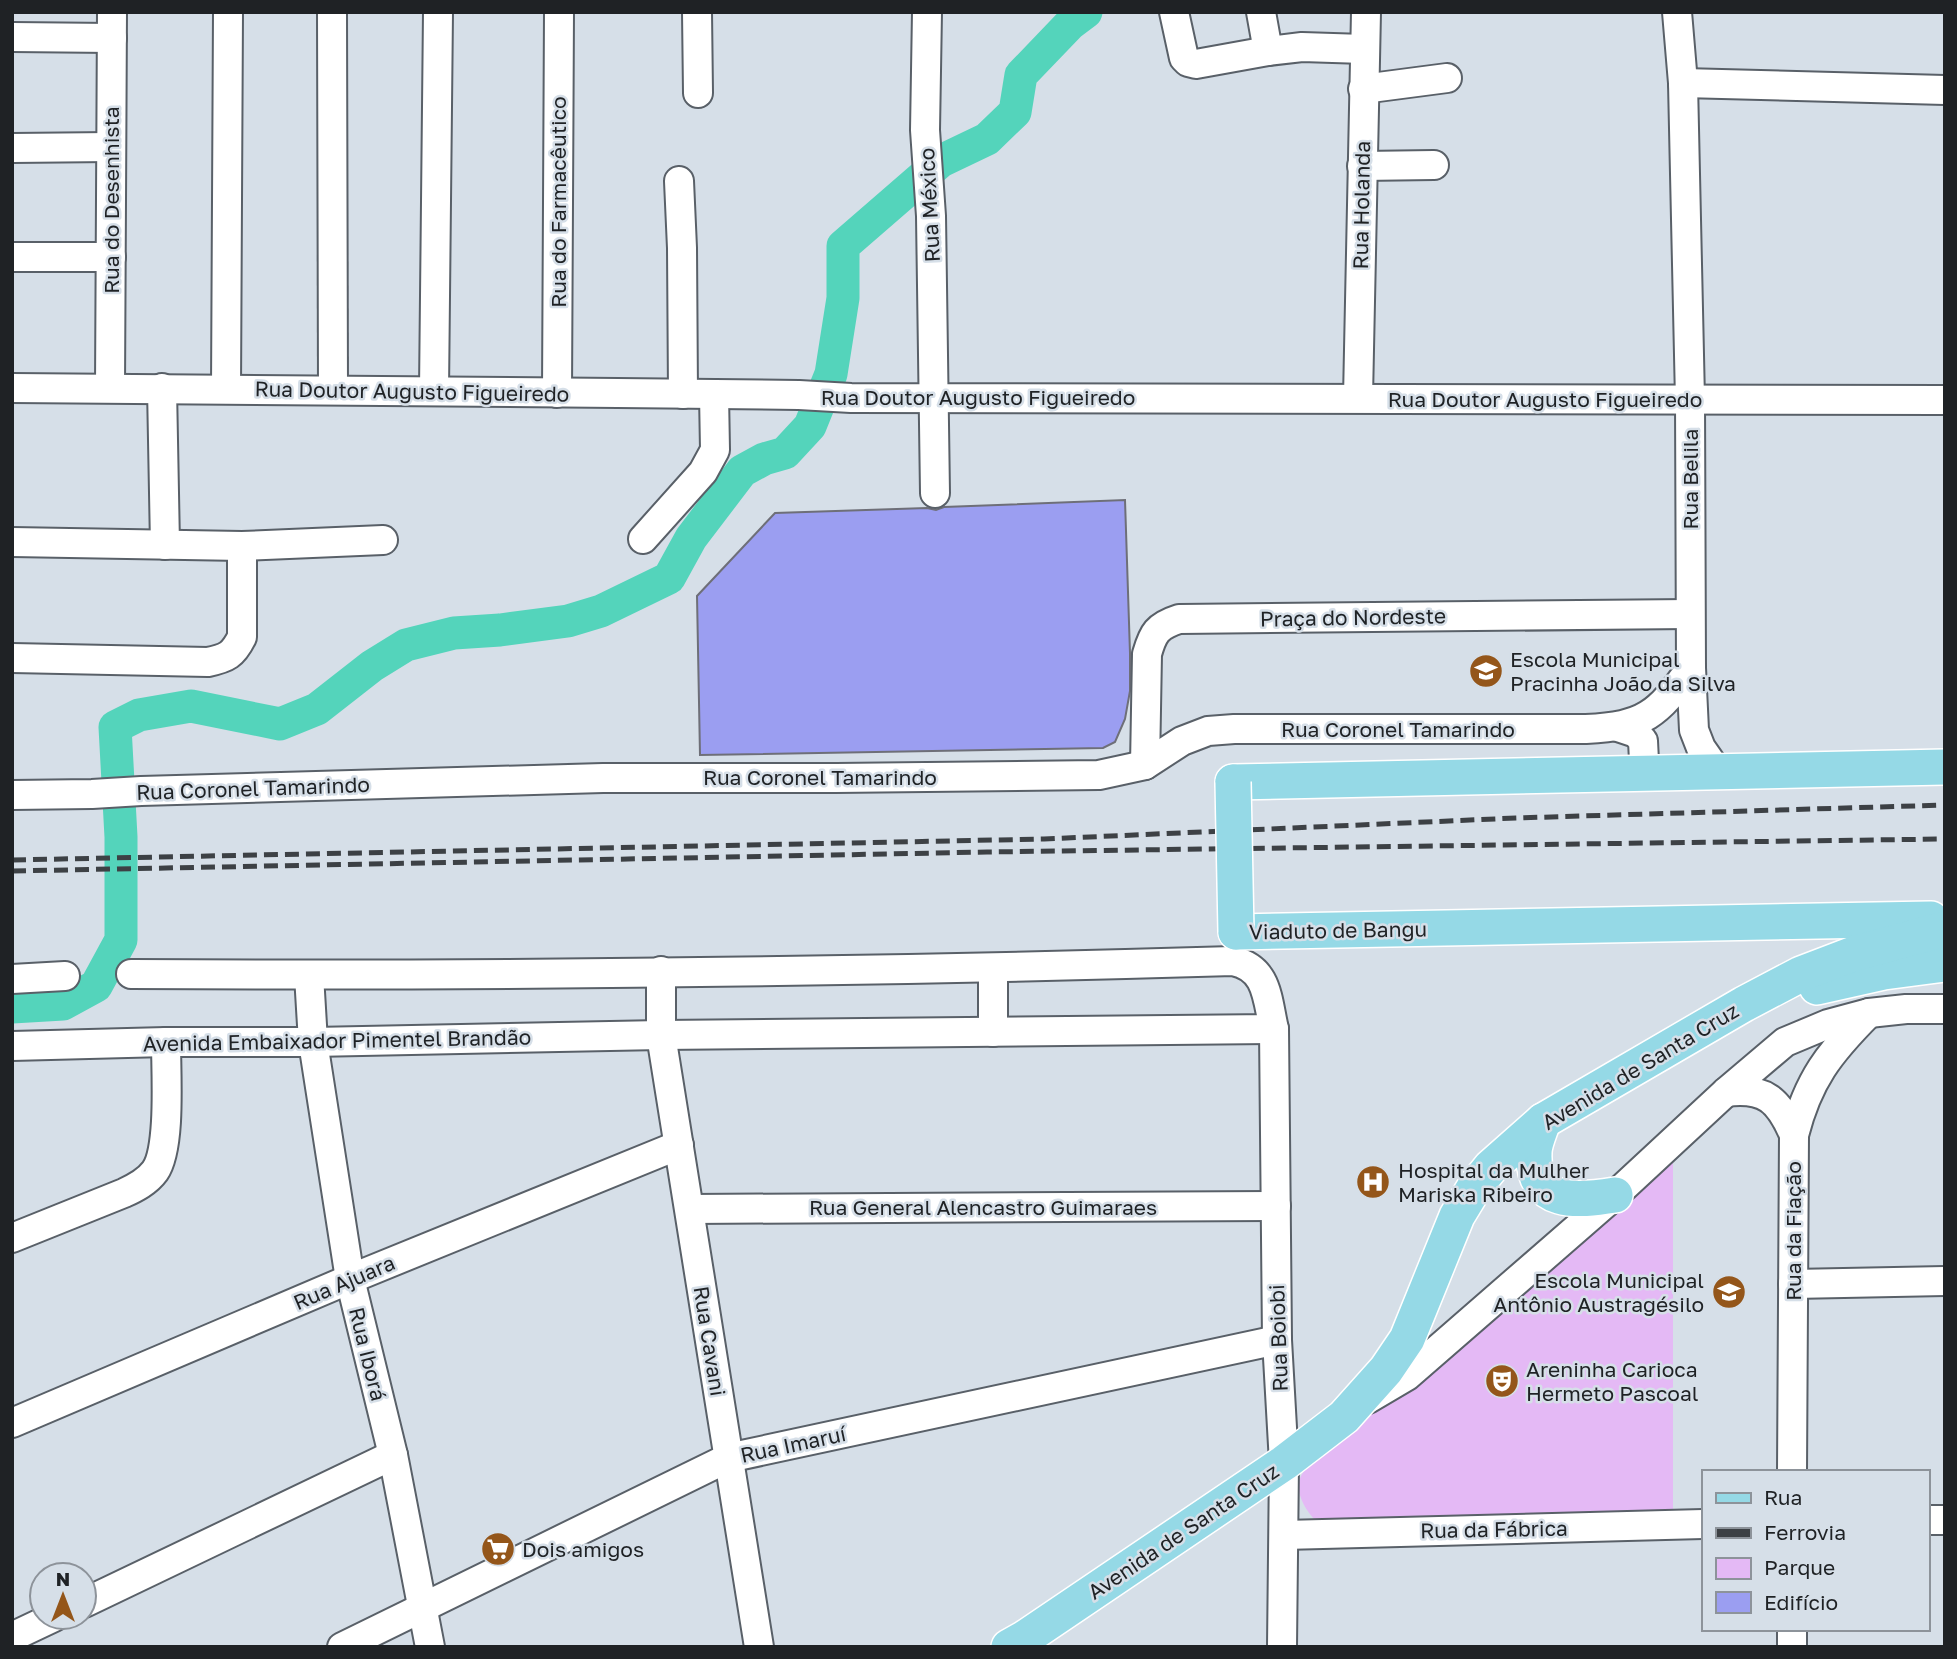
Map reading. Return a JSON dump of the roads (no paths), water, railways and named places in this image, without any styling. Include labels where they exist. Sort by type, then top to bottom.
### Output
[{"type":"main road","points":[[1629,773],[1945,767]]},
{"type":"main road","name":"Viaduto de Bangu","points":[[1629,773],[1233,782],[1236,932],[1945,918]]},
{"type":"main road","name":"Avenida de Santa Cruz","points":[[1020,1644],[1284,1463],[1352,1408],[1386,1370],[1407,1339],[1457,1216],[1474,1188],[1491,1167],[1543,1121],[1744,1004],[1801,974],[1856,953],[1945,929]]},
{"type":"main road","points":[[1744,1004],[1884,972],[1945,964]]},
{"type":"main road","points":[[1543,1121],[1534,1151],[1536,1173],[1542,1187],[1556,1196],[1573,1200],[1615,1195]]},
{"type":"street","points":[[226,389],[228,12]]},
{"type":"street","points":[[332,12],[333,390]]},
{"type":"street","points":[[435,391],[438,12]]},
{"type":"street","name":"Rua do Farmacêutico","points":[[557,393],[559,12]]},
{"type":"street","points":[[697,12],[698,93]]},
{"type":"street","name":"Rua México","points":[[927,12],[925,130],[931,216],[935,493]]},
{"type":"street","points":[[1174,12],[1184,58],[1196,64],[1302,47],[1364,50]]},
{"type":"street","points":[[1261,12],[1268,51]]},
{"type":"street","name":"Rua Holanda","points":[[1358,398],[1366,12]]},
{"type":"street","name":"Rua Belila","points":[[1677,12],[1683,83],[1694,730],[1701,748],[1717,771]]},
{"type":"street","points":[[12,37],[112,25]]},
{"type":"street","name":"Rua do Desenhista","points":[[110,388],[112,25]]},
{"type":"street","points":[[1363,89],[1447,78]]},
{"type":"street","points":[[1683,83],[1945,90]]},
{"type":"street","points":[[12,148],[111,147]]},
{"type":"street","points":[[1362,166],[1434,165]]},
{"type":"street","points":[[678,181],[682,247],[683,394]]},
{"type":"street","points":[[12,257],[111,257]]},
{"type":"street","name":"Rua Doutor Augusto Figueiredo","points":[[12,388],[799,395],[934,399],[1945,400]]},
{"type":"street","points":[[162,388],[165,545]]},
{"type":"street","points":[[643,539],[691,487],[712,458],[715,450],[715,394]]},
{"type":"street","points":[[12,542],[242,546],[383,540]]},
{"type":"street","points":[[12,658],[208,662],[223,658],[236,650],[242,638],[242,546]]},
{"type":"street","name":"Praça do Nordeste","points":[[1145,765],[1147,654],[1152,638],[1163,624],[1179,619],[1690,614]]},
{"type":"street","name":"Rua Coronel Tamarindo","points":[[12,794],[92,794],[603,778],[1099,775],[1145,765],[1182,741],[1208,731],[1618,727],[1640,720],[1656,709],[1672,694],[1691,668]]},
{"type":"street","points":[[1618,727],[1636,733],[1643,741],[1644,761],[1640,768],[1629,773]]},
{"type":"street","points":[[131,974],[309,975],[993,968],[1233,961],[1246,964],[1258,973],[1264,985],[1274,1029]]},
{"type":"street","points":[[993,968],[993,1032]]},
{"type":"street","points":[[660,971],[661,1035]]},
{"type":"street","name":"Rua Iborá","points":[[309,975],[313,1042],[350,1279],[393,1455],[430,1647]]},
{"type":"street","points":[[12,979],[65,976]]},
{"type":"street","name":"Avenida de Santa Cruz","points":[[1352,1408],[1407,1376],[1785,1042],[1828,1024],[1869,1013],[1945,1009]]},
{"type":"street","name":"Rua da Fiação","points":[[1792,1470],[1794,1135],[1801,1108],[1823,1066],[1869,1013]]},
{"type":"street","name":"Avenida Embaixador Pimentel Brandão","points":[[12,1046],[661,1035],[1274,1029]]},
{"type":"street","name":"Rua Boiobi","points":[[1274,1029],[1277,1340],[1284,1463],[1282,1647]]},
{"type":"street","name":"Rua Cavani","points":[[661,1035],[759,1647]]},
{"type":"street","points":[[12,1238],[124,1194],[141,1185],[154,1172],[162,1158],[165,1138],[166,1042]]},
{"type":"street","points":[[1726,1092],[1742,1090],[1759,1093],[1776,1104],[1785,1115],[1794,1135]]},
{"type":"street","name":"Rua Ajuara","points":[[12,1423],[350,1279],[678,1145]]},
{"type":"street","name":"Rua General Alencastro Guimaraes","points":[[690,1209],[1276,1206]]},
{"type":"street","points":[[1793,1284],[1945,1281]]},
{"type":"street","name":"Rua Imaruí","points":[[342,1647],[728,1458],[1277,1340]]},
{"type":"street","points":[[98,1596],[393,1455]]},
{"type":"street","name":"Rua da Fábrica","points":[[1284,1535],[1702,1524]]},
{"type":"waterway","points":[[12,1007],[63,1004],[96,986],[121,940],[121,837],[115,727],[139,715],[191,706],[280,724],[317,709],[372,666],[406,645],[454,633],[568,621],[601,611],[669,578],[691,538],[742,471],[764,459],[785,453],[810,426],[831,374],[843,298],[843,246],[941,161],[987,139],[1015,112],[1021,75],[1070,24],[1086,12]]},
{"type":"railway","points":[[12,860],[1044,839],[1516,818],[1945,805]]},
{"type":"railway","points":[[12,871],[987,852],[1945,839]]},
{"type":"place","name":"Escola Municipal Pracinha João da Silva","points":[[1486,671]]},
{"type":"place","name":"Hospital da Mulher Mariska Ribeiro","points":[[1373,1182]]},
{"type":"place","name":"Escola Municipal Antônio Austragésilo","points":[[1729,1292]]},
{"type":"place","name":"Areninha Carioca Hermeto Pascoal","points":[[1502,1381]]},
{"type":"place","name":"Dois amigos","points":[[498,1549]]}]
